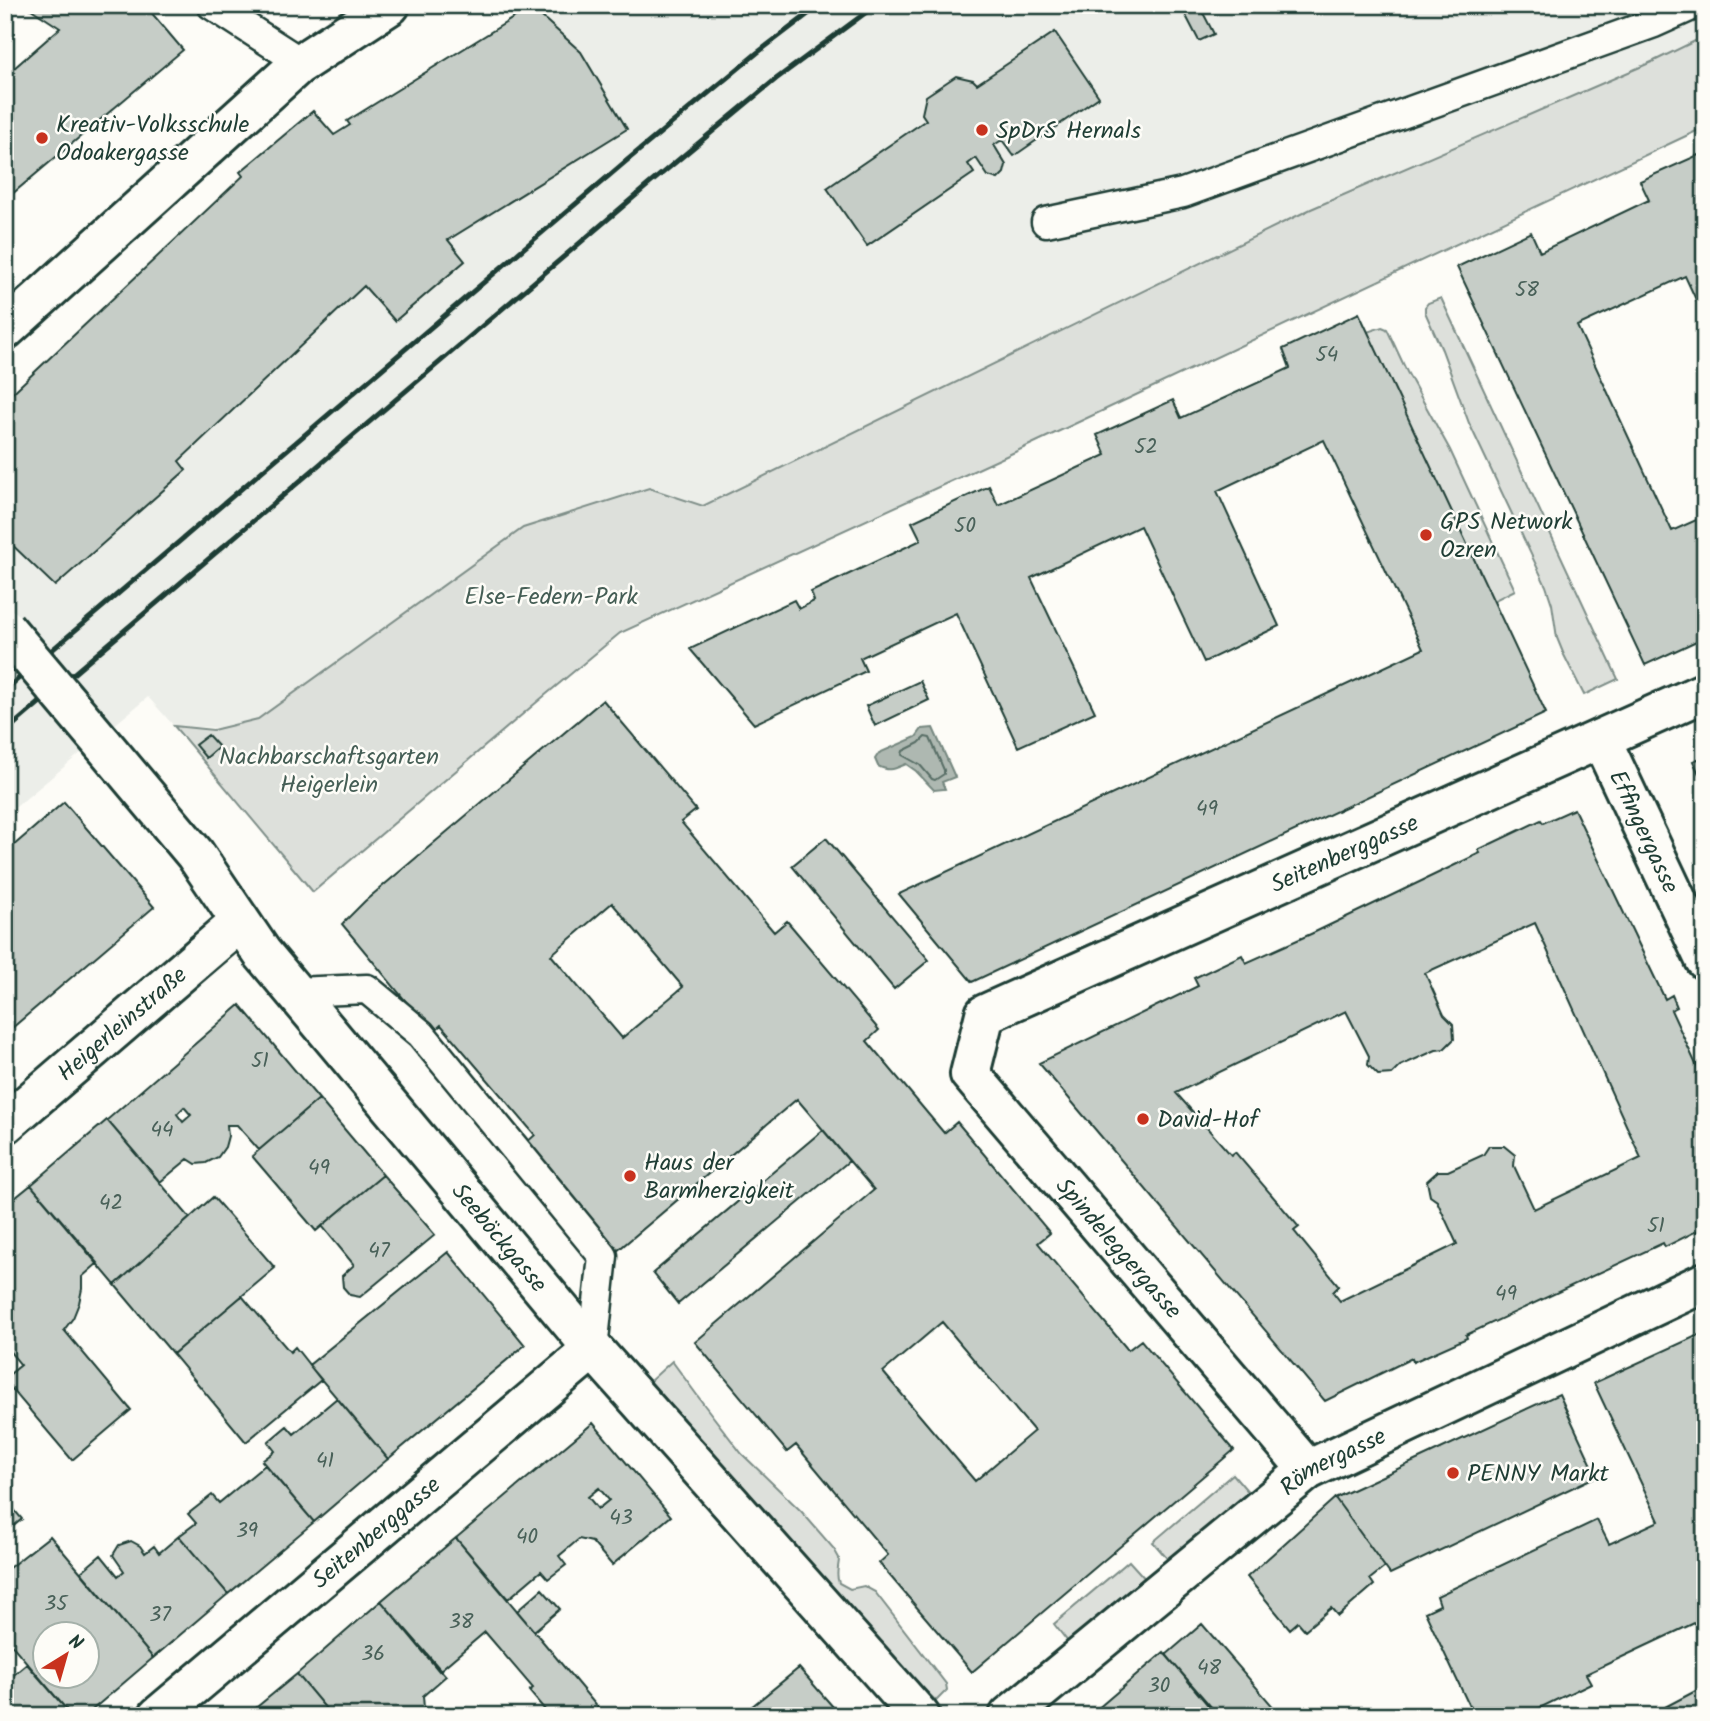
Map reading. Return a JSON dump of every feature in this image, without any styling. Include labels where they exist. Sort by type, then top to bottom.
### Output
[{"type":"street","points":[[5,330],[302,63],[390,5]]},
{"type":"street","name":"Seeböckgasse","points":[[5,628],[195,854],[262,953],[593,1349],[920,1716]]},
{"type":"street","name":"Seitenberggasse","points":[[985,1014],[1705,692]]},
{"type":"street","name":"Effingergasse","points":[[1601,739],[1705,960]]},
{"type":"street","name":"Heigerleinstraße","points":[[5,1124],[240,922]]},
{"type":"street","name":"Spindeleggergasse","points":[[985,1014],[970,1074],[1308,1470]]},
{"type":"street","name":"Römergasse","points":[[1009,1716],[1308,1470],[1705,1282]]},
{"type":"street","name":"Seitenberggasse","points":[[158,1716],[593,1349]]},
{"type":"lane","points":[[212,5],[302,63]]},
{"type":"lane","points":[[1046,222],[1183,193],[1654,23],[1694,5]]},
{"type":"lane","points":[[294,992],[368,989],[421,1034],[603,1256],[593,1349]]},
{"type":"shaded area","points":[[534,5],[1705,5],[1705,36],[1654,61],[1311,209],[703,506],[649,488],[523,528],[258,719],[224,728],[174,726],[148,697],[5,816],[5,400],[243,176],[240,172],[313,111],[335,135],[349,125],[347,121]]},
{"type":"green space","name":"Else-Federn-Park","points":[[1705,36],[1705,127],[1017,451],[620,633],[313,892],[174,726],[213,730],[258,719],[523,528],[649,488],[703,506],[1311,209],[1654,61]]},
{"type":"green space","points":[[1441,298],[1618,679],[1584,695],[1557,638],[1552,604],[1546,586],[1469,423],[1425,312],[1428,303]]},
{"type":"green space","points":[[1382,327],[1387,329],[1407,372],[1450,450],[1515,590],[1493,601],[1367,332]]},
{"type":"green space","points":[[672,1361],[742,1454],[801,1511],[834,1549],[839,1558],[839,1583],[850,1589],[864,1586],[875,1592],[946,1684],[947,1690],[936,1701],[873,1638],[650,1381]]},
{"type":"green space","points":[[1233,1474],[1250,1494],[1171,1563],[1153,1542]]},
{"type":"green space","points":[[1129,1561],[1148,1582],[1072,1647],[1054,1624]]},
{"type":"water","points":[[933,728],[955,777],[942,782],[945,789],[934,790],[906,764],[892,769],[878,766],[875,759],[879,753],[916,737],[922,729]]},
{"type":"building","name":"Kreativ-Volksschule Odoakergasse","points":[[25,5],[145,5],[183,50],[5,200],[5,76],[60,28]]},
{"type":"building","points":[[1191,5],[1199,5],[1214,34],[1199,41],[1183,10]]},
{"type":"building","points":[[531,7],[581,52],[627,129],[448,240],[465,261],[395,321],[364,286],[179,461],[186,470],[55,586],[5,538],[5,400],[243,176],[240,172],[313,111],[334,135],[350,125],[347,121]]},
{"type":"building","name":"SpDrS Hernals","points":[[1055,32],[1099,97],[1014,156],[1002,140],[994,145],[1006,165],[1004,173],[998,179],[988,176],[976,158],[968,164],[974,173],[867,246],[827,188],[926,120],[922,114],[926,96],[956,76],[973,80],[977,84]]},
{"type":"building","points":[[1705,152],[1705,319],[1685,276],[1577,326],[1672,531],[1705,516],[1705,637],[1645,665],[1457,267],[1531,232],[1540,252],[1649,200],[1640,181]]},
{"type":"building","points":[[1359,313],[1546,713],[972,982],[899,894],[1423,649],[1324,440],[1217,491],[1279,626],[1204,662],[1140,526],[1031,578],[1095,712],[1018,747],[956,613],[860,658],[866,671],[754,724],[690,649],[794,600],[799,609],[814,601],[811,592],[921,540],[912,522],[989,486],[998,505],[1106,455],[1097,435],[1173,400],[1181,418],[1290,368],[1283,349]]},
{"type":"building","points":[[920,681],[929,700],[875,726],[866,706]]},
{"type":"building","name":"Haus der Barmherzigkeit","points":[[603,700],[696,810],[681,822],[774,932],[787,921],[879,1030],[867,1041],[944,1133],[957,1122],[1050,1233],[1038,1243],[1128,1350],[1141,1340],[1234,1450],[972,1672],[879,1563],[888,1555],[796,1445],[787,1452],[695,1342],[874,1190],[797,1099],[617,1251],[526,1143],[535,1135],[441,1025],[432,1033],[342,924],[365,901]],"holes":[[[612,903],[683,987],[622,1038],[551,955]],[[942,1322],[1034,1431],[975,1481],[883,1372]]]},
{"type":"building","points":[[208,735],[219,747],[206,758],[195,745]]},
{"type":"building","points":[[1705,756],[1705,787],[1693,761]]},
{"type":"building","points":[[64,802],[154,907],[5,1034],[5,853]]},
{"type":"building","name":"David-Hof","points":[[1574,809],[1665,999],[1672,995],[1677,1007],[1671,1010],[1705,1084],[1705,1227],[1665,1247],[1663,1243],[1466,1335],[1467,1338],[1413,1362],[1412,1358],[1325,1401],[1039,1063],[1198,986],[1194,978],[1242,955],[1246,963],[1480,853],[1478,850],[1541,820],[1543,823]],"holes":[[[1535,923],[1641,1158],[1534,1209],[1514,1166],[1515,1155],[1504,1146],[1489,1146],[1483,1155],[1448,1171],[1438,1171],[1427,1181],[1430,1196],[1437,1201],[1457,1244],[1340,1301],[1333,1292],[1339,1286],[1294,1231],[1299,1227],[1235,1152],[1231,1155],[1176,1093],[1346,1011],[1369,1056],[1368,1065],[1378,1075],[1392,1074],[1400,1066],[1444,1049],[1454,1039],[1453,1024],[1444,1015],[1425,973]]]},
{"type":"building","points":[[826,838],[929,960],[894,989],[792,866]]},
{"type":"building","points":[[240,1005],[319,1099],[259,1150],[237,1125],[227,1125],[225,1147],[218,1157],[196,1164],[188,1159],[160,1182],[107,1120]],"holes":[[[184,1107],[191,1115],[183,1122],[177,1114]]]},
{"type":"building","points":[[319,1099],[383,1175],[316,1231],[252,1156]]},
{"type":"building","points":[[107,1120],[190,1218],[115,1285],[31,1185]]},
{"type":"building","points":[[823,1130],[849,1161],[678,1304],[653,1273]]},
{"type":"building","points":[[383,1175],[435,1235],[360,1297],[350,1295],[343,1287],[342,1276],[354,1265],[322,1226]]},
{"type":"building","points":[[31,1185],[98,1263],[82,1277],[79,1303],[64,1330],[131,1410],[72,1460],[5,1381],[5,1378],[21,1365],[5,1346],[5,1206]]},
{"type":"building","points":[[213,1197],[275,1268],[173,1354],[115,1285]]},
{"type":"building","points":[[448,1252],[525,1345],[388,1459],[309,1365]]},
{"type":"building","points":[[242,1296],[290,1352],[295,1347],[321,1380],[246,1442],[173,1354]]},
{"type":"building","points":[[1705,1332],[1705,1618],[1586,1674],[1591,1683],[1523,1716],[1474,1716],[1425,1612],[1440,1605],[1437,1596],[1597,1520],[1609,1544],[1659,1521],[1594,1383]]},
{"type":"building","points":[[1559,1394],[1597,1476],[1390,1574],[1335,1498]]},
{"type":"building","points":[[337,1398],[388,1459],[314,1522],[262,1461],[275,1451],[268,1442],[287,1426],[294,1434]]},
{"type":"building","points":[[593,1423],[671,1516],[612,1565],[592,1542],[579,1539],[559,1556],[566,1565],[548,1579],[541,1571],[508,1599],[456,1538]],"holes":[[[599,1488],[609,1500],[598,1509],[588,1497]]]},
{"type":"building","points":[[265,1465],[314,1522],[228,1594],[179,1536],[196,1523],[188,1514],[212,1495],[219,1503]]},
{"type":"building","points":[[1335,1498],[1385,1567],[1370,1579],[1374,1585],[1338,1616],[1331,1608],[1305,1630],[1298,1622],[1290,1629],[1247,1577]]},
{"type":"building","points":[[5,1499],[22,1519],[5,1533]]},
{"type":"building","points":[[50,1536],[153,1658],[85,1716],[72,1716],[50,1690],[102,1690],[102,1620],[32,1620],[32,1669],[5,1637],[5,1571]]},
{"type":"building","points":[[179,1536],[228,1594],[153,1658],[81,1572],[101,1555],[118,1576],[124,1571],[113,1555],[119,1545],[131,1541],[145,1553],[154,1546],[159,1553]]},
{"type":"building","points":[[456,1538],[605,1716],[550,1716],[529,1691],[533,1688],[485,1632],[439,1671],[381,1601]]},
{"type":"building","points":[[542,1589],[560,1609],[534,1631],[517,1611]]},
{"type":"building","points":[[381,1601],[446,1676],[423,1696],[424,1708],[416,1716],[332,1716],[297,1674]]},
{"type":"building","points":[[1202,1624],[1281,1716],[1219,1716],[1166,1655]]},
{"type":"building","points":[[1164,1652],[1217,1716],[1089,1716]]},
{"type":"building","points":[[27,1664],[32,1670],[32,1690],[50,1690],[72,1716],[5,1716],[5,1682]]},
{"type":"building","points":[[799,1668],[841,1716],[740,1716]]},
{"type":"building","points":[[297,1674],[332,1716],[246,1716]]},
{"type":"building","points":[[1705,1686],[1705,1716],[1648,1716]]},
{"type":"railway","points":[[5,690],[625,162],[757,53],[820,5]]},
{"type":"railway","points":[[5,732],[648,185],[776,79],[876,5]]},
{"type":"place","name":"SpDrS Hernals","points":[[982,130]]},
{"type":"place","name":"Kreativ-Volksschule Odoakergasse","points":[[42,138]]},
{"type":"place","name":"GPS Network Ozren","points":[[1426,535]]},
{"type":"place","name":"David-Hof","points":[[1143,1119]]},
{"type":"place","name":"Haus der Barmherzigkeit","points":[[630,1176]]},
{"type":"place","name":"PENNY Markt","points":[[1453,1473]]},
{"type":"park label","name":"Nachbarschaftsgarten Heigerlein","points":[[329,770]]}]
